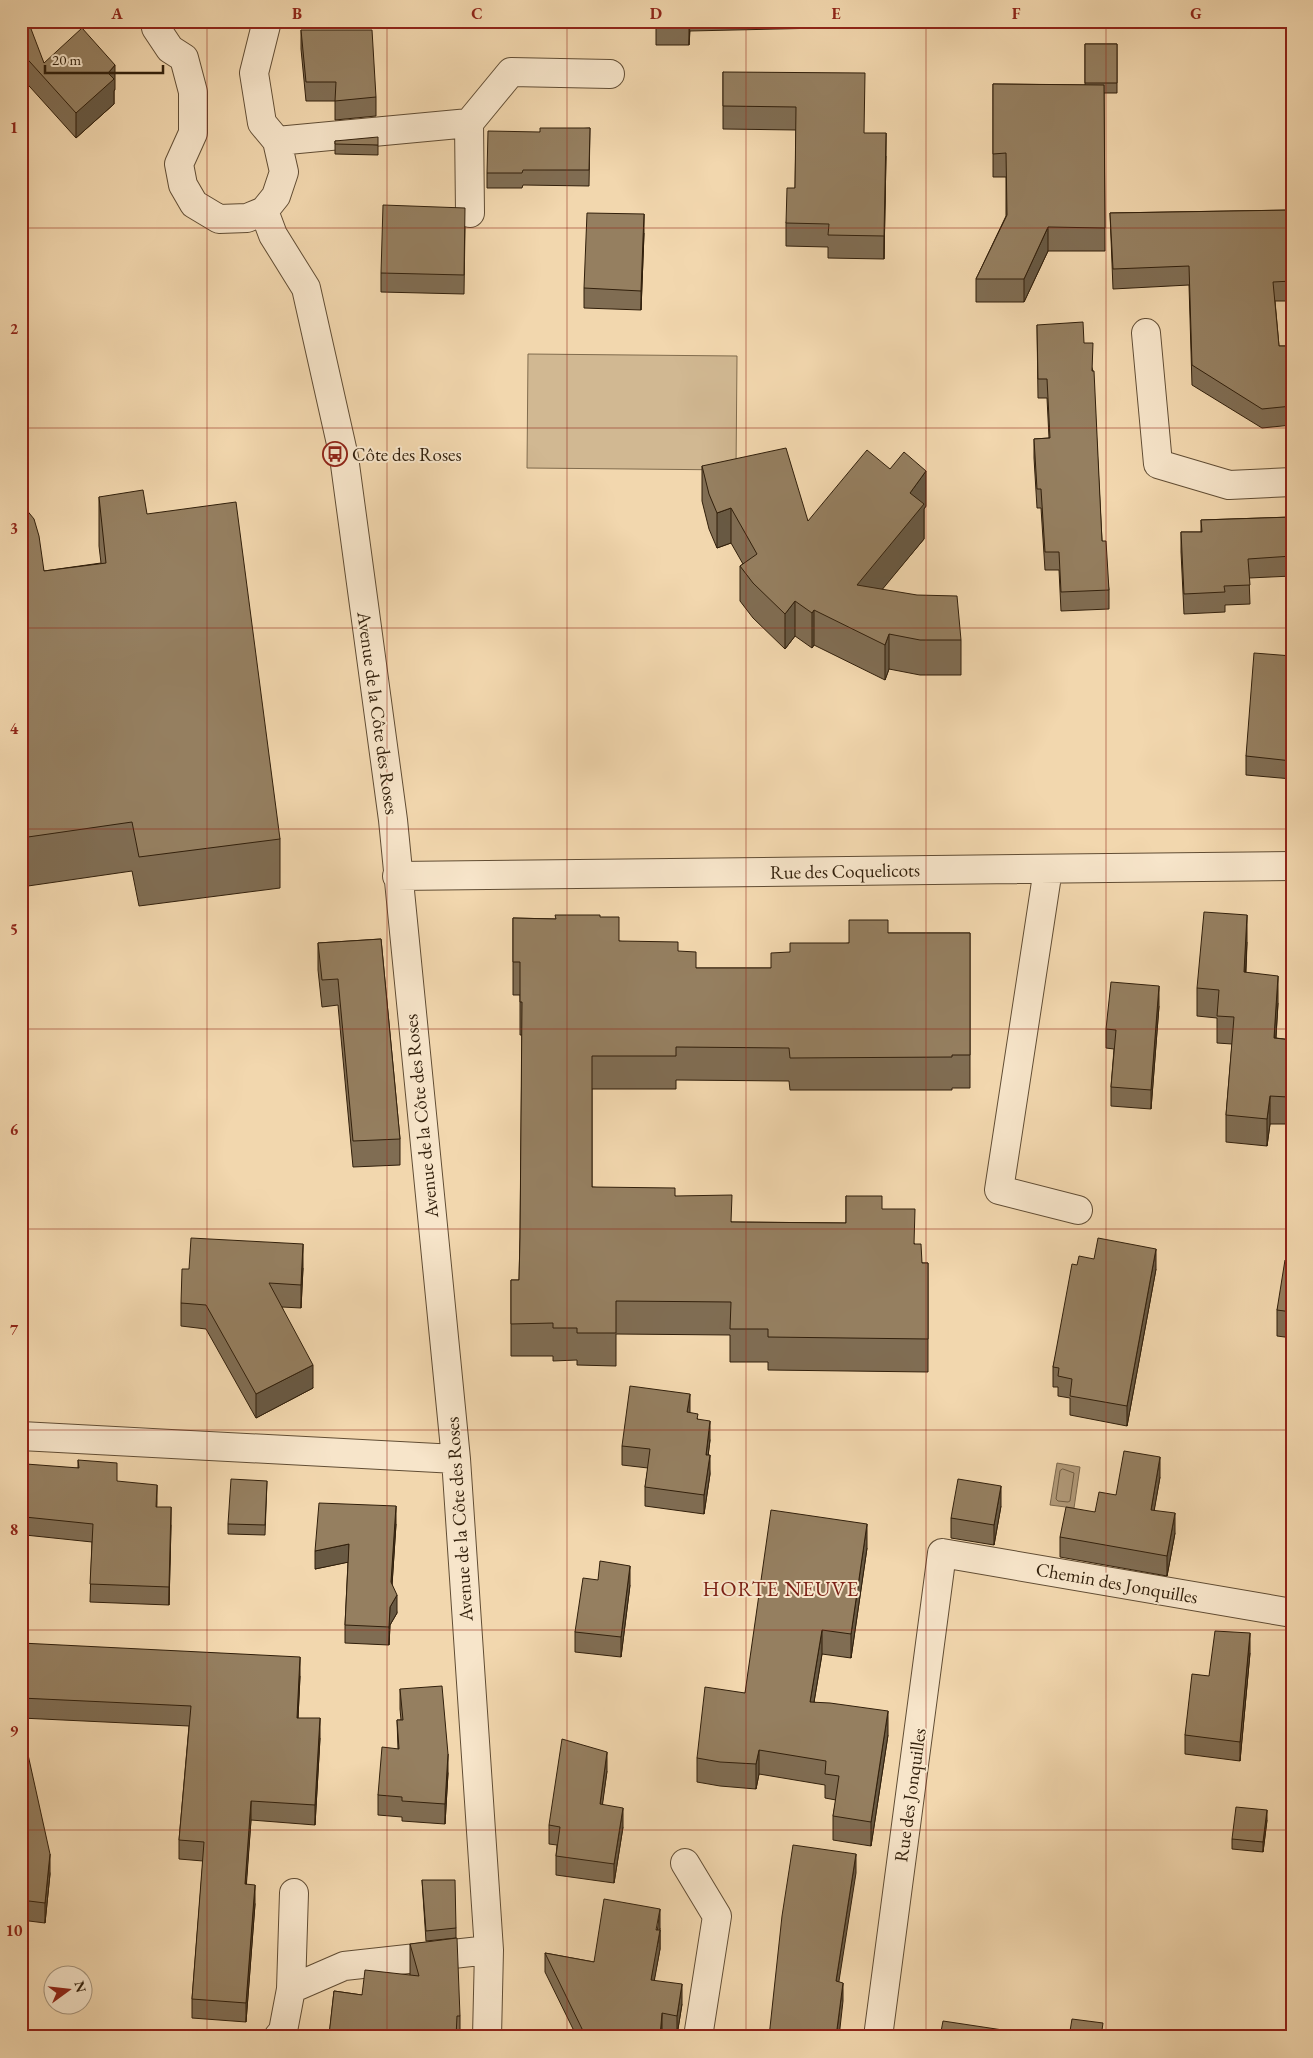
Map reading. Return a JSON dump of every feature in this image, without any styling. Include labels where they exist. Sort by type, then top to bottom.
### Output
[{"type":"street","points":[[155,21],[156,28],[170,49],[184,58],[193,92],[193,133],[180,164],[182,185],[194,204],[219,219],[247,218],[264,211],[276,196],[284,172],[277,141],[262,123],[254,74],[267,21]]},
{"type":"street","points":[[470,213],[469,123],[511,72],[610,74]]},
{"type":"street","points":[[277,141],[469,123]]},
{"type":"street","name":"Avenue de la Côte des Roses","points":[[264,211],[273,235],[306,288],[344,457],[393,820],[397,876],[456,1459],[490,1950],[487,2037]]},
{"type":"street","points":[[1146,333],[1158,464],[1229,485],[1292,482]]},
{"type":"street","name":"Rue des Coquelicots","points":[[397,876],[1292,866]]},
{"type":"street","points":[[1048,869],[999,1190],[1078,1210]]},
{"type":"street","points":[[21,1436],[456,1459]]},
{"type":"street","name":"Chemin des Jonquilles","points":[[942,1553],[1292,1613]]},
{"type":"street","name":"Rue des Jonquilles","points":[[878,2037],[942,1553]]},
{"type":"street","points":[[685,1863],[717,1916],[698,2037]]},
{"type":"street","points":[[278,2037],[284,2031],[291,1989],[294,1893]]},
{"type":"street","points":[[291,1989],[344,1966],[490,1950]]},
{"type":"shaded area","points":[[528,354],[737,356],[736,470],[527,468]]},
{"type":"water","points":[[1057,1463],[1080,1467],[1074,1508],[1050,1505]]},
{"type":"building","points":[[21,21],[28,21],[44,63],[82,28],[115,65],[108,73],[114,79],[76,113],[21,52]]},
{"type":"building","points":[[301,30],[372,30],[376,97],[335,101],[336,82],[306,82]]},
{"type":"building","points":[[1085,44],[1117,44],[1117,83],[1085,83]]},
{"type":"building","points":[[723,72],[865,73],[864,133],[886,133],[884,236],[828,235],[829,224],[786,223],[787,188],[795,188],[796,107],[723,106]]},
{"type":"building","points":[[993,84],[1104,85],[1105,228],[1048,227],[1024,279],[976,279],[1007,215],[1006,153],[993,154]]},
{"type":"building","points":[[540,128],[590,128],[589,170],[523,170],[522,173],[487,173],[488,131],[540,132]]},
{"type":"building","points":[[378,137],[378,145],[335,144],[335,141]]},
{"type":"building","points":[[383,205],[465,208],[464,275],[381,273]]},
{"type":"building","points":[[1292,210],[1292,281],[1273,282],[1279,346],[1292,346],[1292,406],[1262,409],[1192,365],[1189,266],[1113,269],[1110,213]]},
{"type":"building","points":[[587,213],[644,214],[641,291],[584,288]]},
{"type":"building","points":[[1083,322],[1084,343],[1093,343],[1092,371],[1094,371],[1102,541],[1106,541],[1109,590],[1061,592],[1059,552],[1045,552],[1041,489],[1037,489],[1034,439],[1050,438],[1047,379],[1038,379],[1037,325]]},
{"type":"building","points":[[786,448],[808,521],[867,450],[890,469],[904,452],[926,471],[910,493],[924,504],[857,585],[917,595],[957,596],[961,640],[920,640],[889,634],[885,645],[814,610],[812,613],[795,601],[785,614],[753,583],[740,566],[757,554],[731,508],[717,513],[709,494],[702,466]]},
{"type":"building","points":[[143,490],[147,514],[236,502],[280,839],[139,857],[132,822],[21,838],[21,503],[34,519],[39,536],[44,571],[106,563],[99,497]]},
{"type":"building","points":[[1292,517],[1292,556],[1248,559],[1250,585],[1224,586],[1225,592],[1184,594],[1181,532],[1202,532],[1201,520]]},
{"type":"building","points":[[1254,653],[1292,656],[1292,761],[1246,756]]},
{"type":"building","points":[[1204,912],[1247,915],[1244,972],[1278,976],[1274,1038],[1292,1040],[1292,1055],[1288,1097],[1270,1096],[1267,1119],[1226,1115],[1234,1017],[1217,1016],[1219,990],[1197,988]]},
{"type":"building","points":[[555,915],[619,917],[619,941],[678,942],[678,951],[696,952],[696,968],[771,968],[771,953],[790,952],[790,943],[849,943],[849,920],[888,920],[888,933],[970,933],[970,1055],[952,1055],[952,1057],[790,1058],[789,1048],[676,1047],[676,1056],[592,1056],[592,1187],[675,1188],[675,1196],[732,1195],[731,1222],[846,1223],[846,1196],[882,1196],[882,1209],[915,1209],[914,1244],[921,1244],[922,1263],[928,1263],[928,1339],[768,1337],[768,1329],[730,1329],[731,1302],[616,1301],[616,1333],[577,1333],[577,1328],[553,1328],[553,1323],[511,1324],[511,1280],[519,1280],[522,1002],[520,1002],[520,962],[513,962],[513,918],[556,919]]},
{"type":"building","points":[[381,939],[400,1139],[353,1141],[338,979],[322,980],[318,943]]},
{"type":"building","points":[[1111,982],[1159,986],[1151,1090],[1111,1087],[1116,1030],[1106,1029]]},
{"type":"building","points":[[191,1238],[303,1244],[301,1285],[269,1283],[313,1365],[256,1394],[206,1305],[181,1303],[182,1269],[189,1269]]},
{"type":"building","points":[[1098,1238],[1156,1249],[1127,1406],[1070,1396],[1072,1379],[1058,1376],[1059,1368],[1053,1367],[1072,1264],[1077,1265],[1079,1256],[1094,1259]]},
{"type":"building","points":[[1285,1260],[1292,1261],[1292,1312],[1277,1310]]},
{"type":"building","points":[[630,1386],[690,1394],[687,1412],[698,1414],[697,1419],[710,1421],[706,1455],[710,1455],[704,1495],[645,1487],[650,1449],[622,1446]]},
{"type":"building","points":[[1124,1451],[1160,1457],[1151,1510],[1175,1513],[1167,1556],[1060,1537],[1066,1507],[1095,1512],[1099,1492],[1116,1495]]},
{"type":"building","points":[[78,1460],[117,1463],[117,1481],[157,1485],[156,1507],[171,1507],[169,1587],[90,1584],[93,1524],[25,1517],[21,1561],[21,1475],[26,1475],[26,1464],[79,1468]]},
{"type":"building","points":[[231,1479],[267,1481],[265,1525],[228,1524]]},
{"type":"building","points":[[958,1479],[1001,1486],[994,1525],[951,1518]]},
{"type":"building","points":[[319,1503],[396,1506],[391,1582],[397,1595],[390,1607],[389,1627],[345,1625],[349,1544],[315,1551]]},
{"type":"building","points":[[771,1510],[867,1524],[851,1634],[822,1630],[810,1702],[888,1711],[871,1822],[833,1816],[839,1776],[825,1774],[826,1761],[759,1750],[756,1764],[720,1762],[697,1758],[705,1687],[745,1693]]},
{"type":"building","points":[[600,1561],[630,1566],[621,1637],[575,1632],[583,1578],[598,1580]]},
{"type":"building","points":[[1215,1631],[1250,1633],[1240,1742],[1185,1735],[1192,1674],[1209,1676]]},
{"type":"building","points":[[21,1643],[300,1657],[297,1718],[320,1718],[315,1805],[251,1801],[245,1884],[255,1885],[246,2003],[192,1999],[204,1842],[179,1840],[191,1706],[21,1698]]},
{"type":"building","points":[[442,1686],[448,1754],[445,1804],[402,1801],[402,1797],[378,1795],[382,1747],[399,1749],[397,1720],[403,1720],[400,1689]]},
{"type":"building","points":[[21,1723],[50,1854],[45,1903],[21,1900]]},
{"type":"building","points":[[562,1739],[607,1752],[600,1804],[623,1808],[614,1864],[556,1856],[560,1827],[549,1825]]},
{"type":"building","points":[[1236,1807],[1267,1810],[1263,1842],[1232,1839]]},
{"type":"building","points":[[793,1845],[856,1854],[836,1981],[843,1983],[836,2037],[769,2037],[782,1916]]},
{"type":"building","points":[[422,1880],[455,1880],[456,1928],[426,1931]]},
{"type":"building","points":[[604,1899],[660,1909],[656,1930],[660,1930],[651,1980],[682,1984],[677,2016],[662,2013],[660,2037],[586,2037],[545,1953],[594,1962]]},
{"type":"building","points":[[457,1938],[460,2016],[457,2016],[456,2037],[359,2037],[329,2035],[334,1991],[362,1995],[365,1970],[419,1976],[410,1944]]},
{"type":"building","points":[[1072,2019],[1103,2023],[1101,2037],[1069,2037]]},
{"type":"building","points":[[943,2021],[1036,2035],[1036,2037],[940,2037]]},
{"type":"place","name":"Côte des Roses","points":[[335,454]]},
{"type":"district","name":"HORTE NEUVE","points":[[781,1588]]}]
